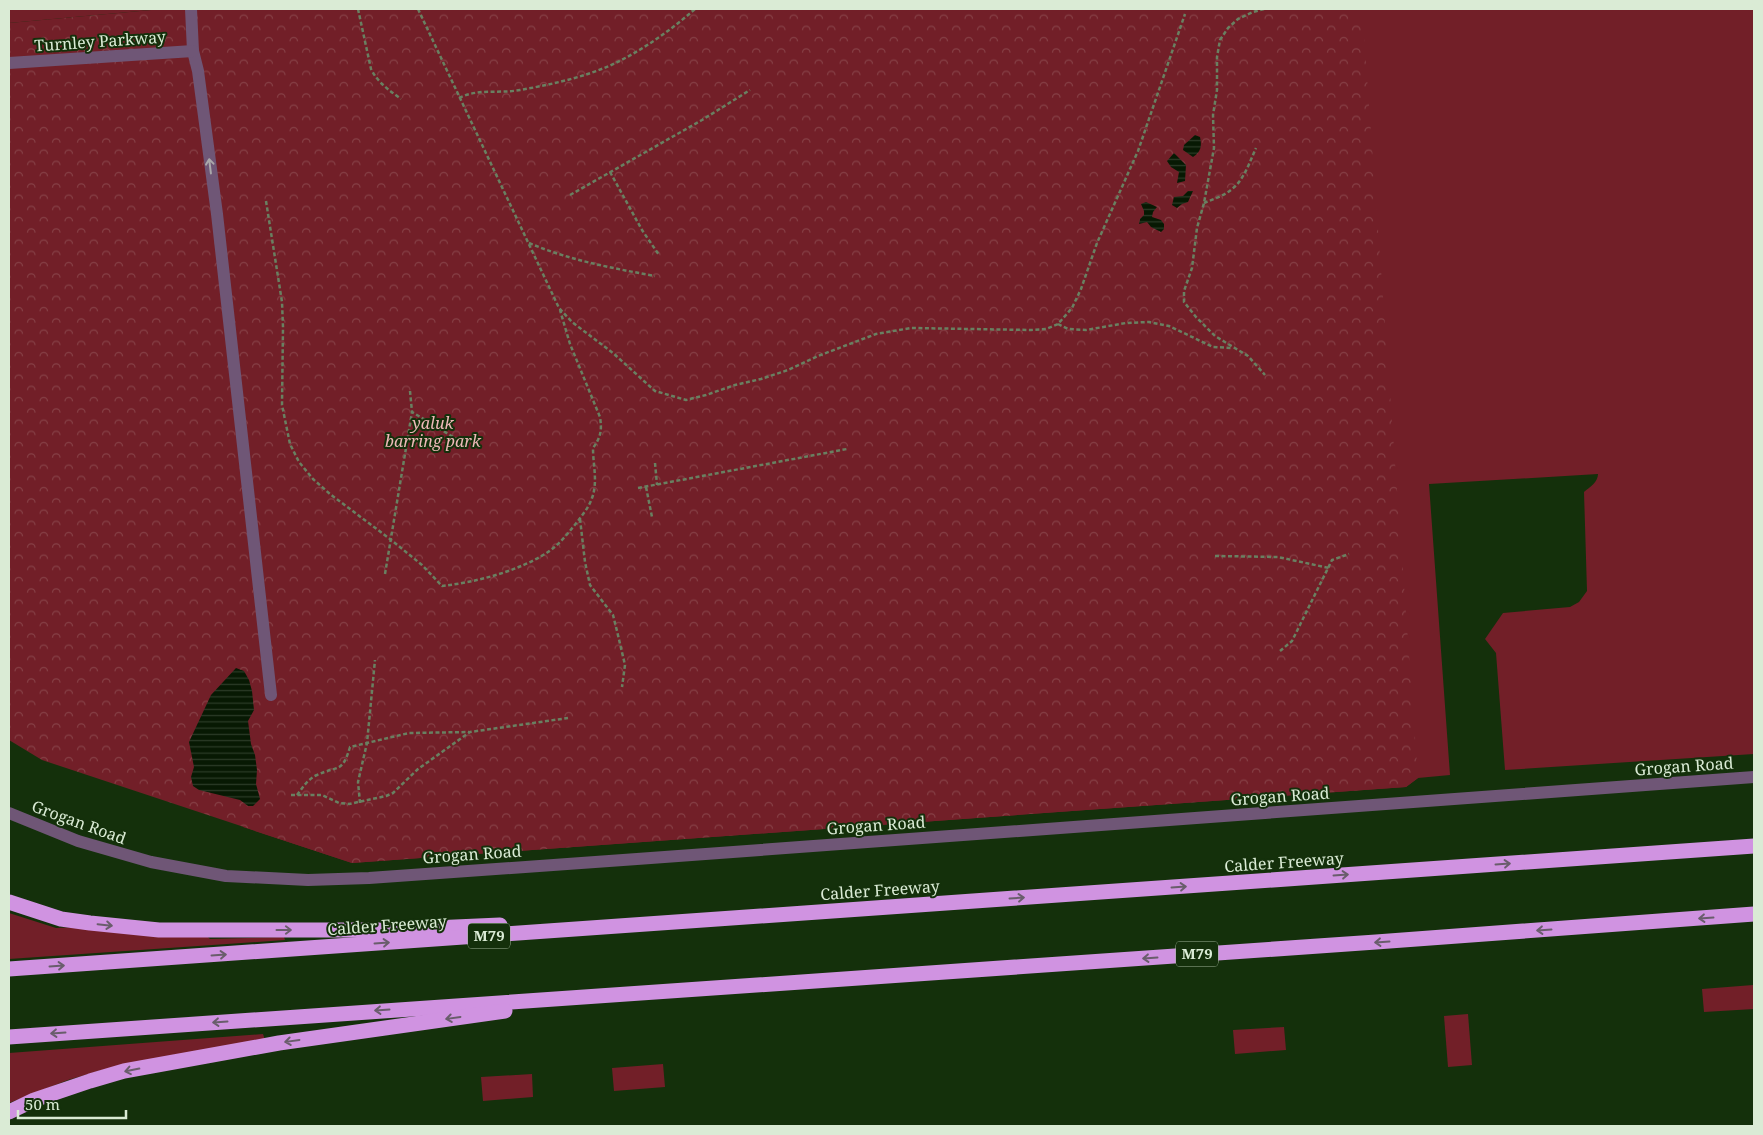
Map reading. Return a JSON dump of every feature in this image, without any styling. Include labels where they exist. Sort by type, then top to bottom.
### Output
[{"type":"highway","name":"Calder Freeway","points":[[9,970],[1754,846]]},
{"type":"highway","points":[[9,902],[61,918],[124,927],[191,930],[361,930],[968,902]]},
{"type":"highway","name":"M79","points":[[9,1037],[1366,943],[1754,914]]},
{"type":"highway","points":[[9,1112],[34,1100],[124,1071],[279,1043],[640,993]]},
{"type":"street","points":[[190,9],[193,51],[198,71],[217,214],[271,695]]},
{"type":"street","name":"Turnley Parkway","points":[[9,63],[193,51]]},
{"type":"street","name":"Grogan Road","points":[[9,812],[78,841],[160,864],[226,876],[308,880],[369,878],[637,859],[1754,777]]},
{"type":"path","points":[[358,9],[370,70],[375,78],[401,98]]},
{"type":"path","points":[[266,201],[282,302],[282,405],[290,444],[299,462],[313,479],[330,494],[422,565],[442,586],[479,580],[499,574],[549,551],[566,536],[586,510],[592,497],[595,477],[593,448],[600,439],[602,429],[600,417],[570,344],[560,308],[418,9]]},
{"type":"path","points":[[460,98],[471,92],[519,90],[582,76],[609,66],[662,35],[695,9]]},
{"type":"path","points":[[1264,9],[1238,19],[1228,28],[1220,40],[1217,56],[1217,90],[1213,115],[1214,148],[1197,228],[1192,268],[1184,290],[1184,302],[1214,336],[1248,356],[1265,375]]},
{"type":"path","points":[[560,308],[572,322],[614,353],[624,365],[654,390],[686,400],[706,396],[735,384],[761,379],[788,370],[876,334],[911,328],[1046,330],[1058,324],[1072,308],[1081,289],[1097,243],[1138,151],[1185,14]]},
{"type":"path","points":[[570,195],[702,120],[750,90]]},
{"type":"path","points":[[1204,202],[1220,196],[1239,182],[1256,148]]},
{"type":"path","points":[[610,172],[642,230],[659,255]]},
{"type":"path","points":[[528,243],[581,261],[655,276]]},
{"type":"path","points":[[1058,324],[1068,329],[1086,330],[1126,323],[1148,322],[1169,326],[1213,347],[1234,348]]},
{"type":"path","points":[[385,574],[412,412],[410,391]]},
{"type":"path","points":[[412,412],[463,443]]},
{"type":"path","points":[[638,488],[847,449]]},
{"type":"path","points":[[655,463],[657,485]]},
{"type":"path","points":[[646,487],[652,517]]},
{"type":"path","points":[[580,517],[585,562],[590,585],[612,615],[619,638],[625,665],[622,687]]},
{"type":"path","points":[[1280,651],[1292,641],[1332,560],[1349,554]]},
{"type":"path","points":[[1214,556],[1278,557],[1329,568]]},
{"type":"path","points":[[360,803],[358,782],[367,743],[375,660]]},
{"type":"path","points":[[297,795],[311,779],[342,766],[350,747],[409,733],[470,732],[568,718]]},
{"type":"path","points":[[291,795],[322,795],[339,803],[360,803],[394,793],[418,769],[470,732]]},
{"type":"green space","points":[[9,9],[162,9],[9,23]]},
{"type":"green space","name":"yaluk barring park","points":[[162,9],[1362,9],[1418,778],[1406,787],[352,863],[42,760],[9,740],[9,23]]},
{"type":"green space","name":"yaluk barring park","points":[[204,9],[1754,9],[1754,754],[1505,770],[1496,653],[1485,639],[1503,613],[1570,607],[1579,602],[1587,591],[1584,492],[1595,482],[1598,474],[1429,484],[1450,775],[1418,778],[1406,787],[352,863],[243,827]]},
{"type":"green space","points":[[9,913],[56,928],[79,927],[207,936],[210,939],[284,937],[285,940],[9,959]]},
{"type":"green space","points":[[1753,985],[1754,1009],[1704,1012],[1702,989]]},
{"type":"green space","points":[[1468,1014],[1472,1065],[1448,1067],[1444,1016]]},
{"type":"green space","points":[[1284,1027],[1286,1050],[1235,1054],[1233,1030]]},
{"type":"green space","points":[[263,1034],[265,1040],[102,1070],[68,1080],[9,1103],[9,1053]]},
{"type":"green space","points":[[663,1064],[665,1087],[614,1091],[612,1068]]},
{"type":"green space","points":[[532,1074],[533,1097],[483,1101],[481,1077]]},
{"type":"shaded area","points":[[1195,135],[1200,137],[1201,146],[1198,153],[1193,157],[1183,150],[1184,145]]},
{"type":"shaded area","points":[[1174,153],[1186,165],[1185,181],[1177,183],[1179,172],[1171,167],[1167,161]]},
{"type":"shaded area","points":[[1188,191],[1193,191],[1188,202],[1177,208],[1172,205],[1174,197],[1183,196]]},
{"type":"shaded area","points":[[1146,202],[1157,207],[1152,217],[1161,220],[1164,224],[1164,229],[1161,232],[1151,227],[1147,222],[1139,224],[1140,219],[1144,215],[1141,204]]},
{"type":"shaded area","points":[[236,668],[244,671],[252,691],[254,710],[248,721],[251,744],[255,755],[256,784],[260,799],[253,806],[248,806],[240,800],[199,790],[193,786],[191,777],[194,767],[189,742],[211,695]]}]
